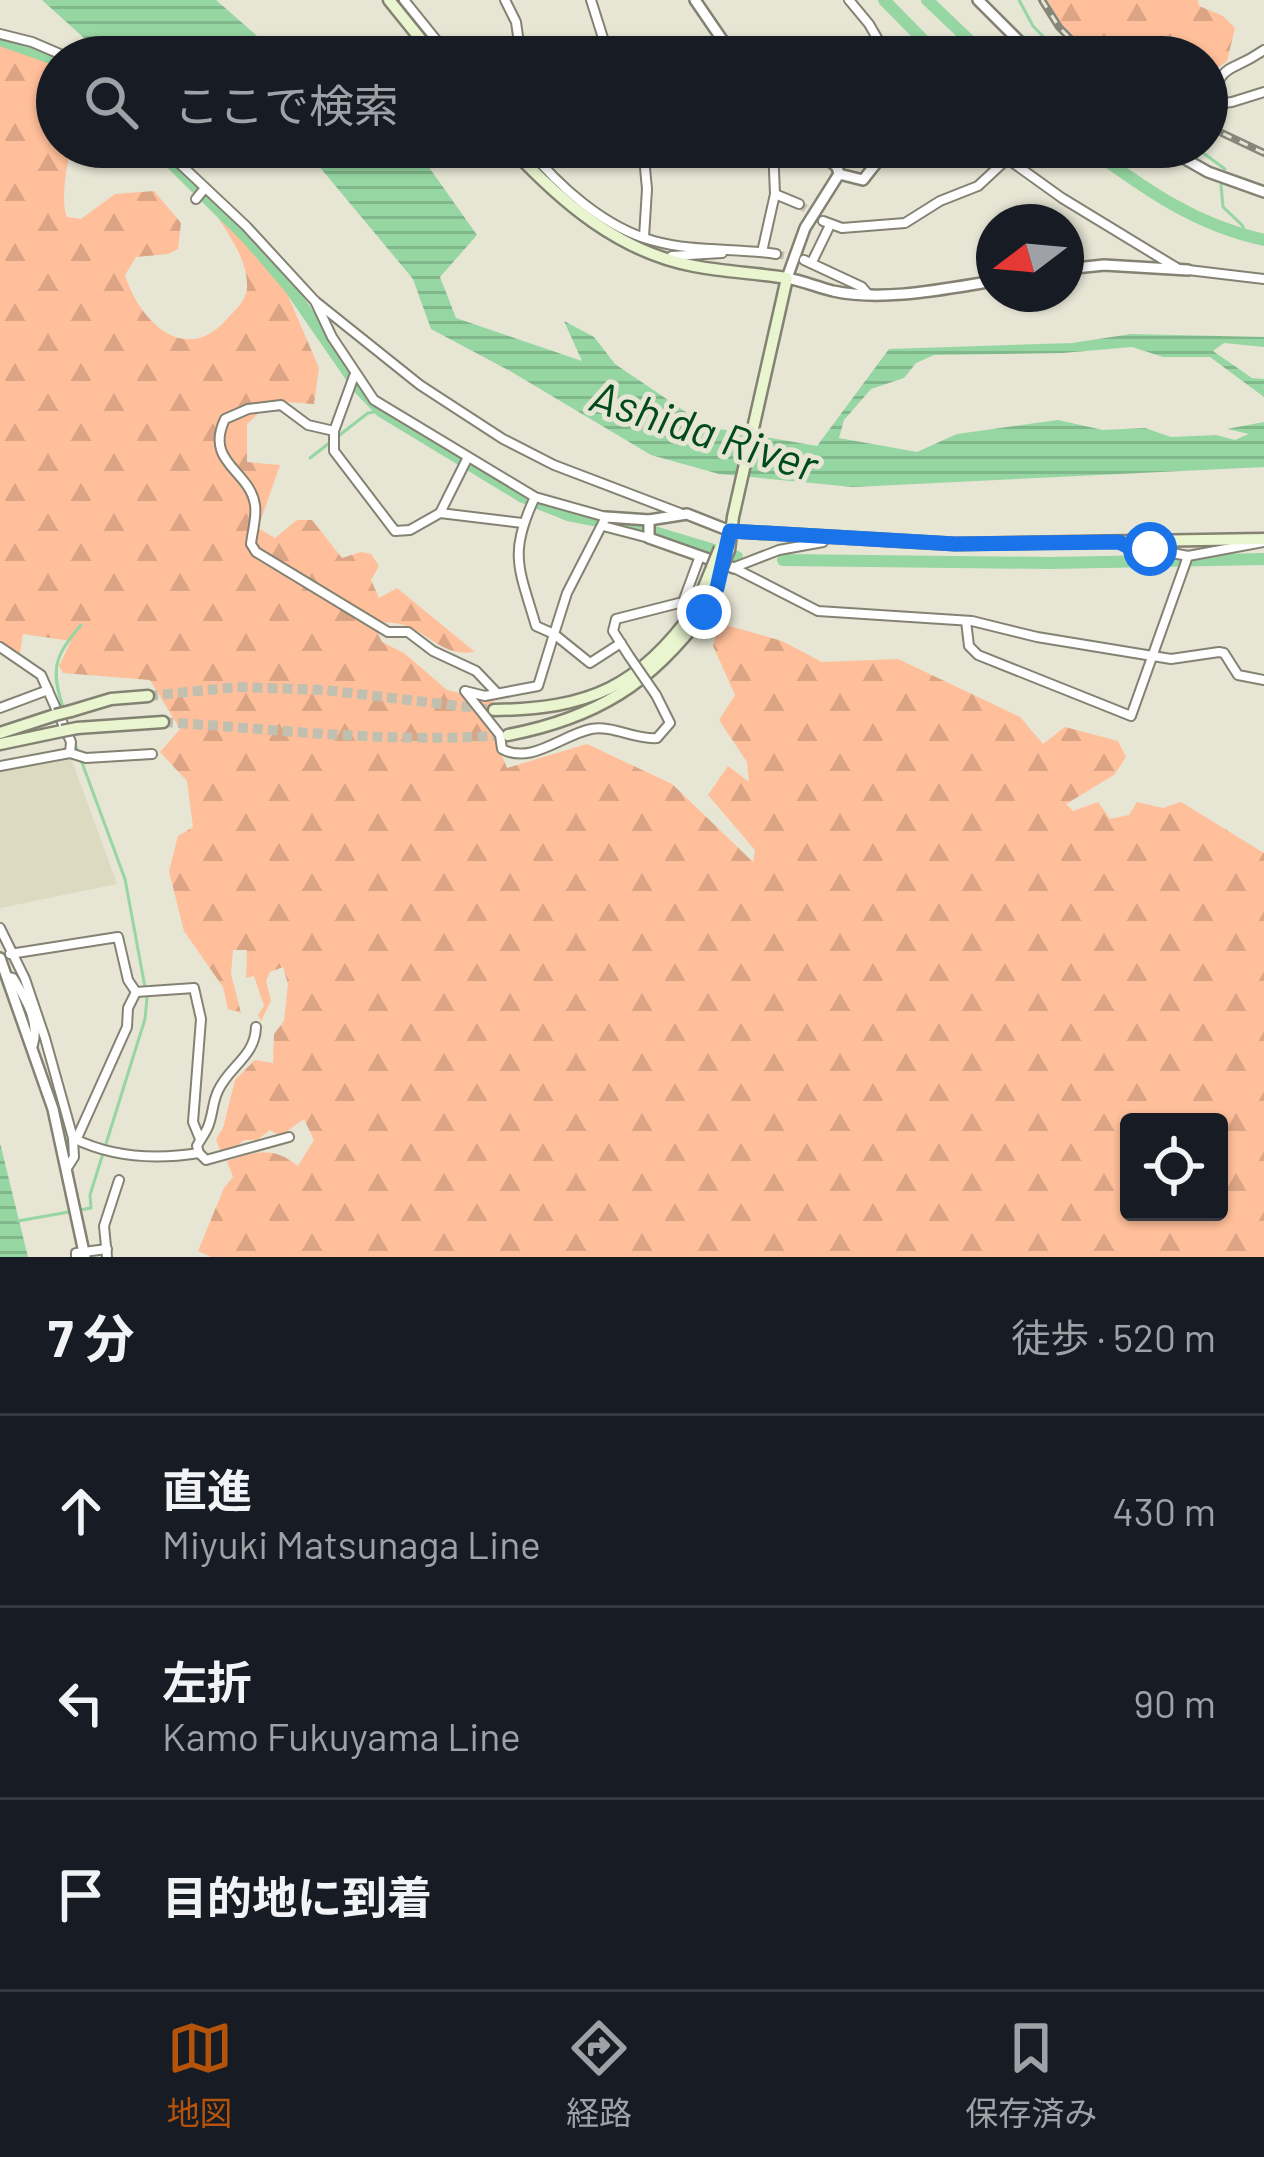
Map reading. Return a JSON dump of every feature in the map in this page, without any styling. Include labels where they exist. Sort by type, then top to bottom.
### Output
[{"type":"main road","points":[[389,0],[418,36]]},
{"type":"main road","points":[[508,735],[566,721],[633,687],[676,650],[699,611],[730,531],[787,278],[695,267],[658,256],[600,228],[530,168]]},
{"type":"main road","points":[[730,531],[955,544],[1264,541]]},
{"type":"main road","points":[[494,710],[551,708],[604,692],[656,658],[699,611]]},
{"type":"main road","points":[[0,733],[111,699],[148,696]]},
{"type":"main road","points":[[0,744],[77,728],[163,722]]},
{"type":"street","points":[[404,0],[433,36]]},
{"type":"street","points":[[506,0],[518,36]]},
{"type":"street","points":[[591,0],[602,36]]},
{"type":"street","points":[[695,0],[720,36]]},
{"type":"street","points":[[849,0],[876,36]]},
{"type":"street","points":[[978,0],[1014,36]]},
{"type":"street","points":[[0,34],[36,46]]},
{"type":"street","points":[[1228,66],[1264,50]]},
{"type":"street","points":[[1228,103],[1264,92]]},
{"type":"street","points":[[185,168],[315,301],[420,385],[503,439],[607,487],[730,531]]},
{"type":"street","points":[[539,168],[553,192]]},
{"type":"street","points":[[546,168],[590,206],[644,237],[776,254]]},
{"type":"street","points":[[644,237],[645,168]]},
{"type":"street","points":[[762,252],[775,194],[774,168]]},
{"type":"street","points":[[837,168],[839,174],[806,229],[787,278],[836,292],[867,293],[976,284]]},
{"type":"street","points":[[839,174],[863,180],[872,168]]},
{"type":"street","points":[[867,293],[808,261],[827,223],[842,228],[905,223],[978,185],[999,168]]},
{"type":"street","points":[[1023,168],[1062,199],[1183,269]]},
{"type":"street","points":[[1201,168],[1264,192]]},
{"type":"street","points":[[196,199],[205,188]]},
{"type":"street","points":[[775,194],[800,205]]},
{"type":"street","points":[[658,256],[694,257],[729,250]]},
{"type":"street","points":[[1084,267],[1183,269],[1264,279]]},
{"type":"street","points":[[315,301],[374,400],[534,500],[701,554],[818,610],[966,620],[1171,659],[1224,653],[1238,675],[1264,680]]},
{"type":"street","points":[[355,375],[334,436],[339,459],[395,531],[410,530],[440,513],[467,459]]},
{"type":"street","points":[[334,436],[308,425],[281,405],[248,409],[225,419],[218,441],[256,507],[251,544],[256,552],[388,632],[409,632],[433,651],[476,671],[496,692]]},
{"type":"street","points":[[534,500],[522,523],[516,554],[536,626],[590,663],[621,644]]},
{"type":"street","points":[[440,513],[522,523]]},
{"type":"street","points":[[605,521],[681,514]]},
{"type":"street","points":[[649,520],[649,538]]},
{"type":"street","points":[[605,521],[567,593],[538,686],[485,696],[465,692],[500,735],[502,749],[516,755],[592,729],[641,739],[657,737],[670,723],[613,631],[616,619],[683,602],[701,554]]},
{"type":"street","points":[[734,568],[779,550],[823,542],[827,536]]},
{"type":"street","points":[[1119,542],[1187,560],[1264,541]]},
{"type":"street","points":[[966,620],[969,646],[978,655],[1133,715],[1187,560]]},
{"type":"street","points":[[0,647],[36,668],[71,742],[70,754]]},
{"type":"street","points":[[0,708],[48,691]]},
{"type":"street","points":[[0,766],[70,754],[86,758],[152,754]]},
{"type":"street","points":[[0,928],[8,977],[68,1168],[82,1256],[107,1253],[104,1226],[119,1180]]},
{"type":"street","points":[[5,956],[118,937],[128,980],[139,992]]},
{"type":"street","points":[[5,956],[32,1007],[75,1138],[68,1168]]},
{"type":"street","points":[[8,977],[14,977],[32,1007],[37,1038],[33,1045]]},
{"type":"street","points":[[139,992],[194,988],[200,1045],[192,1091],[193,1122],[200,1138],[199,1153],[206,1160],[289,1137]]},
{"type":"street","points":[[75,1138],[128,1028],[128,1008],[139,992]]},
{"type":"street","points":[[200,1138],[207,1131],[214,1097],[228,1072],[247,1058],[256,1027]]},
{"type":"street","points":[[75,1138],[87,1148],[157,1157],[199,1153]]},
{"type":"shaded area","points":[[70,755],[117,884],[0,908],[0,770]]},
{"type":"green space","points":[[1047,0],[1198,0],[1199,6],[1223,16],[1235,28],[1228,57],[1228,36],[1073,36]]},
{"type":"green space","points":[[0,43],[36,55],[36,168],[67,168],[67,217],[81,219],[115,194],[154,191],[181,223],[178,249],[136,257],[125,275],[152,322],[180,338],[195,339],[211,333],[243,301],[247,288],[244,267],[214,211],[221,205],[286,291],[319,368],[314,404],[272,401],[247,424],[247,462],[280,465],[258,528],[275,538],[297,520],[312,520],[342,558],[371,554],[379,566],[371,580],[379,598],[397,588],[475,652],[448,649],[404,625],[373,624],[382,642],[404,653],[447,690],[493,701],[495,738],[507,768],[587,744],[672,784],[753,862],[755,850],[708,795],[728,766],[749,782],[747,762],[719,720],[735,695],[713,646],[719,623],[782,641],[822,662],[898,659],[1020,717],[1043,744],[1065,727],[1118,741],[1126,757],[1114,775],[1066,804],[1073,811],[1098,802],[1110,819],[1129,815],[1137,802],[1163,808],[1181,802],[1264,853],[1264,1257],[211,1257],[198,1251],[233,1177],[227,1161],[264,1152],[281,1155],[298,1166],[314,1140],[304,1119],[280,1136],[270,1130],[257,1140],[244,1140],[232,1151],[221,1152],[216,1139],[235,1080],[255,1060],[273,1063],[274,1034],[284,1021],[288,984],[283,967],[270,972],[266,981],[271,1001],[261,1021],[258,1015],[264,1006],[254,976],[246,978],[247,950],[233,950],[231,974],[241,1013],[228,1009],[223,987],[184,931],[169,871],[178,836],[193,827],[187,781],[160,752],[180,729],[150,680],[63,673],[59,666],[71,641],[23,634],[20,653],[0,644]]},
{"type":"water","points":[[42,0],[216,0],[257,36],[82,36]]},
{"type":"water","name":"Ashida River","points":[[320,168],[429,168],[477,235],[440,277],[456,318],[582,361],[564,321],[594,337],[615,364],[708,427],[817,446],[889,349],[1072,343],[1131,334],[1264,337],[1264,347],[1224,343],[1213,351],[1252,378],[1264,379],[1264,397],[1210,357],[1163,357],[1132,347],[934,355],[916,363],[904,378],[871,389],[844,420],[839,438],[917,452],[957,434],[1058,420],[1103,430],[1145,428],[1171,437],[1216,435],[1235,440],[1249,434],[1227,429],[1264,422],[1264,467],[853,487],[719,474],[651,455],[431,329],[413,279]]},
{"type":"water","points":[[0,1143],[28,1257],[0,1257]]},
{"type":"waterway","points":[[884,0],[919,36]]},
{"type":"waterway","points":[[927,0],[965,36]]},
{"type":"waterway","points":[[1019,0],[1043,36]]},
{"type":"waterway","points":[[0,40],[36,53]]},
{"type":"waterway","points":[[176,168],[290,288],[359,388],[381,411],[523,497],[568,515],[599,521]]},
{"type":"waterway","points":[[1118,168],[1192,215],[1264,240]]},
{"type":"waterway","points":[[1221,185],[1223,207],[1247,236]]},
{"type":"waterway","points":[[310,458],[368,413],[381,411]]},
{"type":"waterway","points":[[616,525],[641,529]]},
{"type":"waterway","points":[[654,532],[737,557]]},
{"type":"waterway","points":[[783,560],[1264,559]]},
{"type":"waterway","points":[[64,710],[57,664],[81,625]]},
{"type":"waterway","points":[[18,1221],[91,1208],[90,1195],[145,1019],[147,998],[125,879],[74,741]]},
{"type":"tunnel","points":[[799,204],[823,221]]},
{"type":"tunnel","points":[[776,254],[804,260]]},
{"type":"tunnel","points":[[148,696],[237,687],[324,690],[494,710]]},
{"type":"tunnel","points":[[163,722],[376,737],[505,735]]},
{"type":"railway","points":[[1042,0],[1068,36]]},
{"type":"railway","points":[[1228,136],[1264,153]]},
{"type":"route","points":[[704,612],[717,588],[730,531],[955,544],[1119,542],[1150,549]]}]
